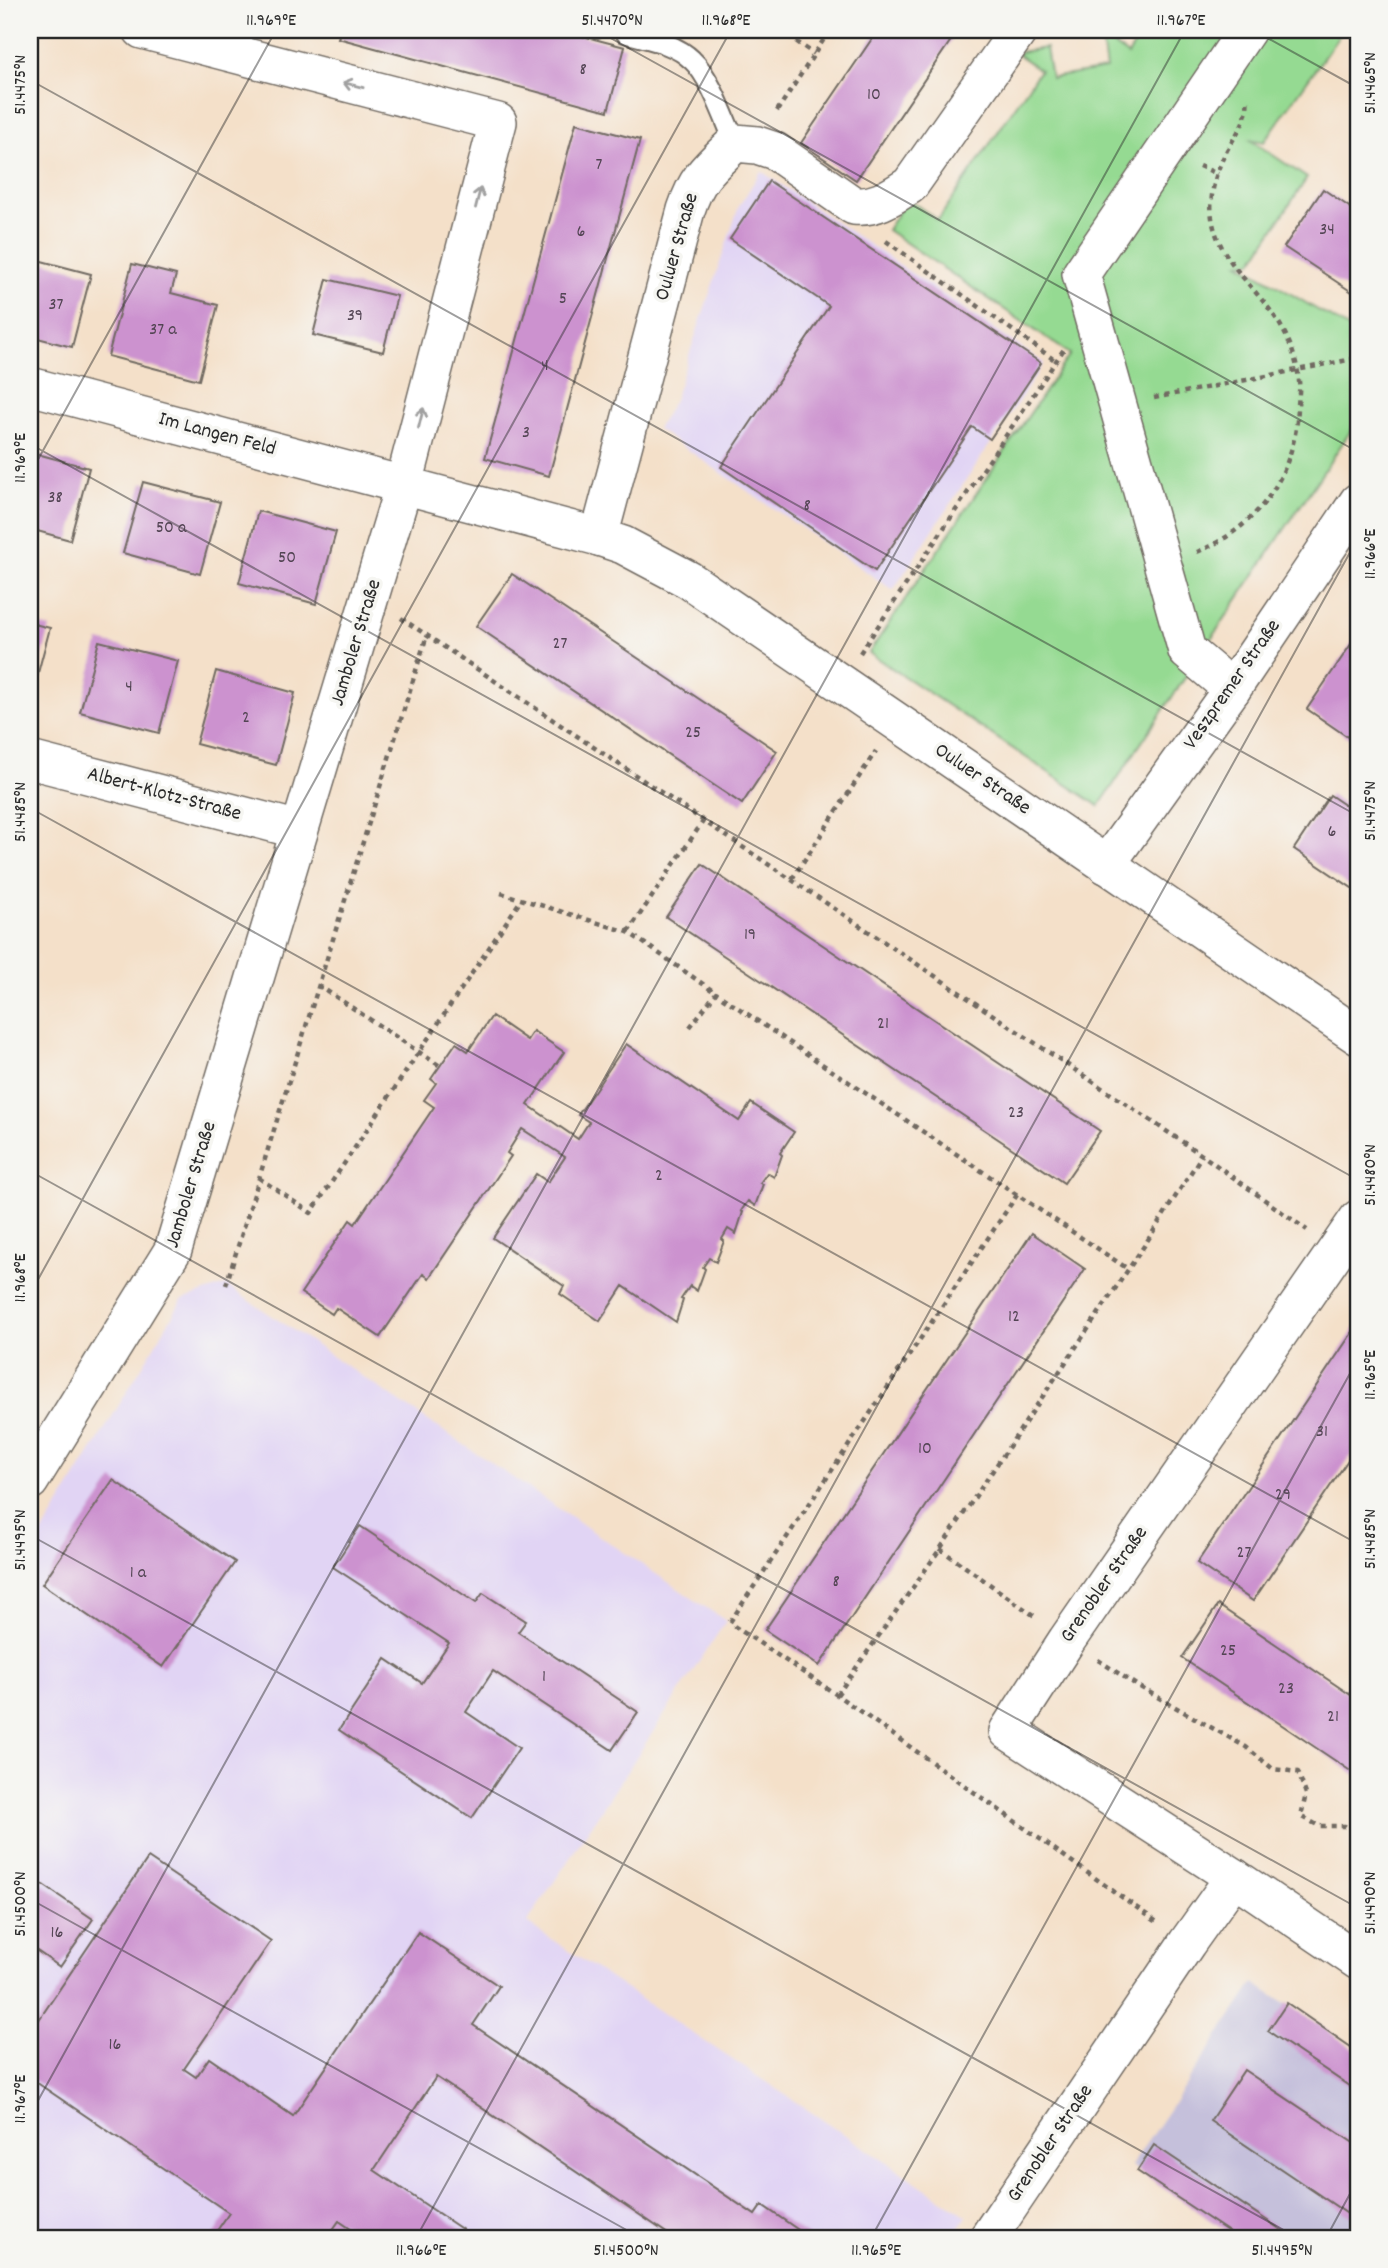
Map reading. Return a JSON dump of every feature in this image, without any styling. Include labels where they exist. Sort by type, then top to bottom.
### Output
[{"type":"street","name":"Jamboler Straße","points":[[30,1481],[173,1250],[371,599],[404,484],[498,122],[142,30]]},
{"type":"street","points":[[746,144],[775,151],[853,206],[868,207],[886,200],[910,186],[1019,30]]},
{"type":"street","points":[[1232,689],[1187,652],[1081,274],[1234,40]]},
{"type":"street","name":"Ouluer Straße","points":[[599,537],[692,192],[701,175],[746,144]]},
{"type":"street","name":"Im Langen Feld","points":[[30,386],[404,484]]},
{"type":"street","name":"Ouluer Straße","points":[[404,484],[623,545],[689,580],[1358,1036]]},
{"type":"street","name":"Veszpremer Straße","points":[[1106,865],[1232,689],[1358,502]]},
{"type":"street","name":"Albert-Klotz-Straße","points":[[30,760],[299,830]]},
{"type":"street","name":"Grenobler Straße","points":[[1358,1219],[1008,1731],[1234,1877],[1358,1961]]},
{"type":"street","name":"Grenobler Straße","points":[[988,2238],[1234,1877]]},
{"type":"lane","points":[[626,33],[658,41],[691,59],[703,73],[746,144]]},
{"type":"path","points":[[780,30],[814,54]]},
{"type":"path","points":[[746,144],[830,30]]},
{"type":"path","points":[[1163,564],[1205,549],[1252,517],[1279,484],[1295,437],[1300,382],[1284,332],[1273,314],[1239,273],[1218,238],[1212,218],[1212,191],[1223,157],[1242,126],[1248,106],[1234,40]]},
{"type":"path","points":[[868,207],[873,227],[886,241],[1056,361]]},
{"type":"path","points":[[840,682],[1090,311]]},
{"type":"path","points":[[1118,404],[1358,358]]},
{"type":"path","points":[[371,599],[1202,1155],[1337,1251]]},
{"type":"path","points":[[226,1285],[427,635]]},
{"type":"path","points":[[792,879],[895,721]]},
{"type":"path","points":[[628,932],[704,820]]},
{"type":"path","points":[[501,893],[628,932],[1128,1269]]},
{"type":"path","points":[[259,1178],[312,1213],[521,900]]},
{"type":"path","points":[[318,985],[440,1066]]},
{"type":"path","points":[[690,1027],[716,993]]},
{"type":"path","points":[[837,1695],[940,1549],[1202,1155]]},
{"type":"path","points":[[1017,1195],[732,1624],[837,1695],[1187,1943]]},
{"type":"path","points":[[940,1549],[1068,1640],[1139,1686],[1246,1747],[1273,1769],[1298,1772],[1306,1794],[1301,1816],[1319,1826],[1345,1826],[1358,1835]]},
{"type":"shaded area","points":[[761,171],[1044,363],[893,590],[657,429],[674,400],[739,206]]},
{"type":"shaded area","points":[[226,1285],[726,1621],[527,1923],[967,2216],[952,2238],[30,2238],[30,1554],[182,1300]]},
{"type":"shaded area","points":[[1254,1983],[1358,2052],[1358,2238],[1238,2238],[1131,2166]]},
{"type":"green space","points":[[1144,30],[1343,30],[1264,142],[1249,139],[1307,178],[1252,262],[1239,263],[1358,334],[1358,420],[1099,806],[869,653],[1070,354],[887,230],[907,199],[938,220],[1040,70],[1017,54],[1046,48],[1051,78],[1106,69],[1102,41],[1106,40],[1128,55]]},
{"type":"building","points":[[341,30],[559,30],[625,47],[608,111],[338,38]]},
{"type":"building","points":[[878,30],[958,30],[856,180],[801,143]]},
{"type":"building","points":[[576,123],[640,140],[549,476],[485,458]]},
{"type":"building","points":[[769,181],[1041,363],[990,439],[972,427],[875,571],[721,467],[829,306],[730,239]]},
{"type":"building","points":[[1323,189],[1358,213],[1358,296],[1284,247]]},
{"type":"building","points":[[30,258],[91,274],[72,347],[30,336]]},
{"type":"building","points":[[132,264],[176,275],[171,293],[218,305],[199,380],[108,356]]},
{"type":"building","points":[[327,279],[397,296],[383,352],[313,335]]},
{"type":"building","points":[[30,452],[89,468],[70,540],[30,529]]},
{"type":"building","points":[[143,482],[220,502],[200,574],[123,553]]},
{"type":"building","points":[[258,511],[336,532],[316,604],[239,583]]},
{"type":"building","points":[[512,574],[777,751],[742,804],[476,626]]},
{"type":"building","points":[[30,623],[50,628],[31,699],[30,699]]},
{"type":"building","points":[[1358,634],[1358,744],[1307,709]]},
{"type":"building","points":[[99,641],[178,661],[159,733],[80,712]]},
{"type":"building","points":[[216,671],[295,693],[276,765],[196,744]]},
{"type":"building","points":[[1330,795],[1358,814],[1358,892],[1294,849]]},
{"type":"building","points":[[702,864],[1100,1131],[1064,1183],[666,917]]},
{"type":"building","points":[[492,1016],[527,1040],[533,1031],[564,1052],[528,1105],[578,1139],[589,1122],[578,1115],[626,1044],[739,1121],[751,1103],[794,1132],[780,1153],[782,1155],[774,1177],[767,1173],[760,1183],[763,1184],[755,1206],[748,1201],[741,1211],[743,1212],[736,1234],[728,1229],[722,1239],[724,1241],[716,1262],[709,1258],[703,1267],[705,1269],[697,1291],[690,1286],[681,1299],[683,1300],[676,1322],[623,1286],[600,1321],[560,1294],[564,1286],[493,1238],[536,1174],[548,1182],[565,1157],[522,1129],[507,1153],[511,1156],[429,1278],[423,1274],[380,1337],[336,1308],[332,1314],[301,1293],[350,1220],[355,1224],[434,1107],[424,1100],[436,1083],[431,1079],[456,1043],[468,1051]]},
{"type":"building","points":[[1032,1233],[1085,1269],[819,1666],[765,1630]]},
{"type":"building","points":[[1358,1324],[1358,1445],[1253,1601],[1197,1563]]},
{"type":"building","points":[[113,1480],[235,1562],[163,1667],[42,1584]]},
{"type":"building","points":[[360,1526],[476,1603],[483,1593],[526,1621],[518,1632],[638,1712],[612,1750],[493,1671],[466,1712],[519,1748],[472,1818],[339,1730],[386,1659],[422,1683],[449,1643],[333,1567]]},
{"type":"building","points":[[1218,1605],[1358,1700],[1358,1776],[1182,1658]]},
{"type":"building","points":[[148,1858],[271,1941],[184,2069],[196,2077],[209,2058],[293,2116],[418,1932],[499,1986],[473,2025],[755,2215],[762,2205],[810,2238],[674,2238],[436,2077],[374,2170],[475,2238],[364,2238],[339,2221],[327,2238],[212,2238],[229,2213],[30,2078],[30,2033]]},
{"type":"building","points":[[30,1876],[93,1919],[60,1967],[30,1946]]},
{"type":"building","points":[[1287,2003],[1358,2052],[1358,2092],[1268,2031]]},
{"type":"building","points":[[1244,2070],[1358,2146],[1358,2221],[1210,2121]]},
{"type":"building","points":[[1154,2145],[1293,2238],[1238,2238],[1137,2171]]}]
